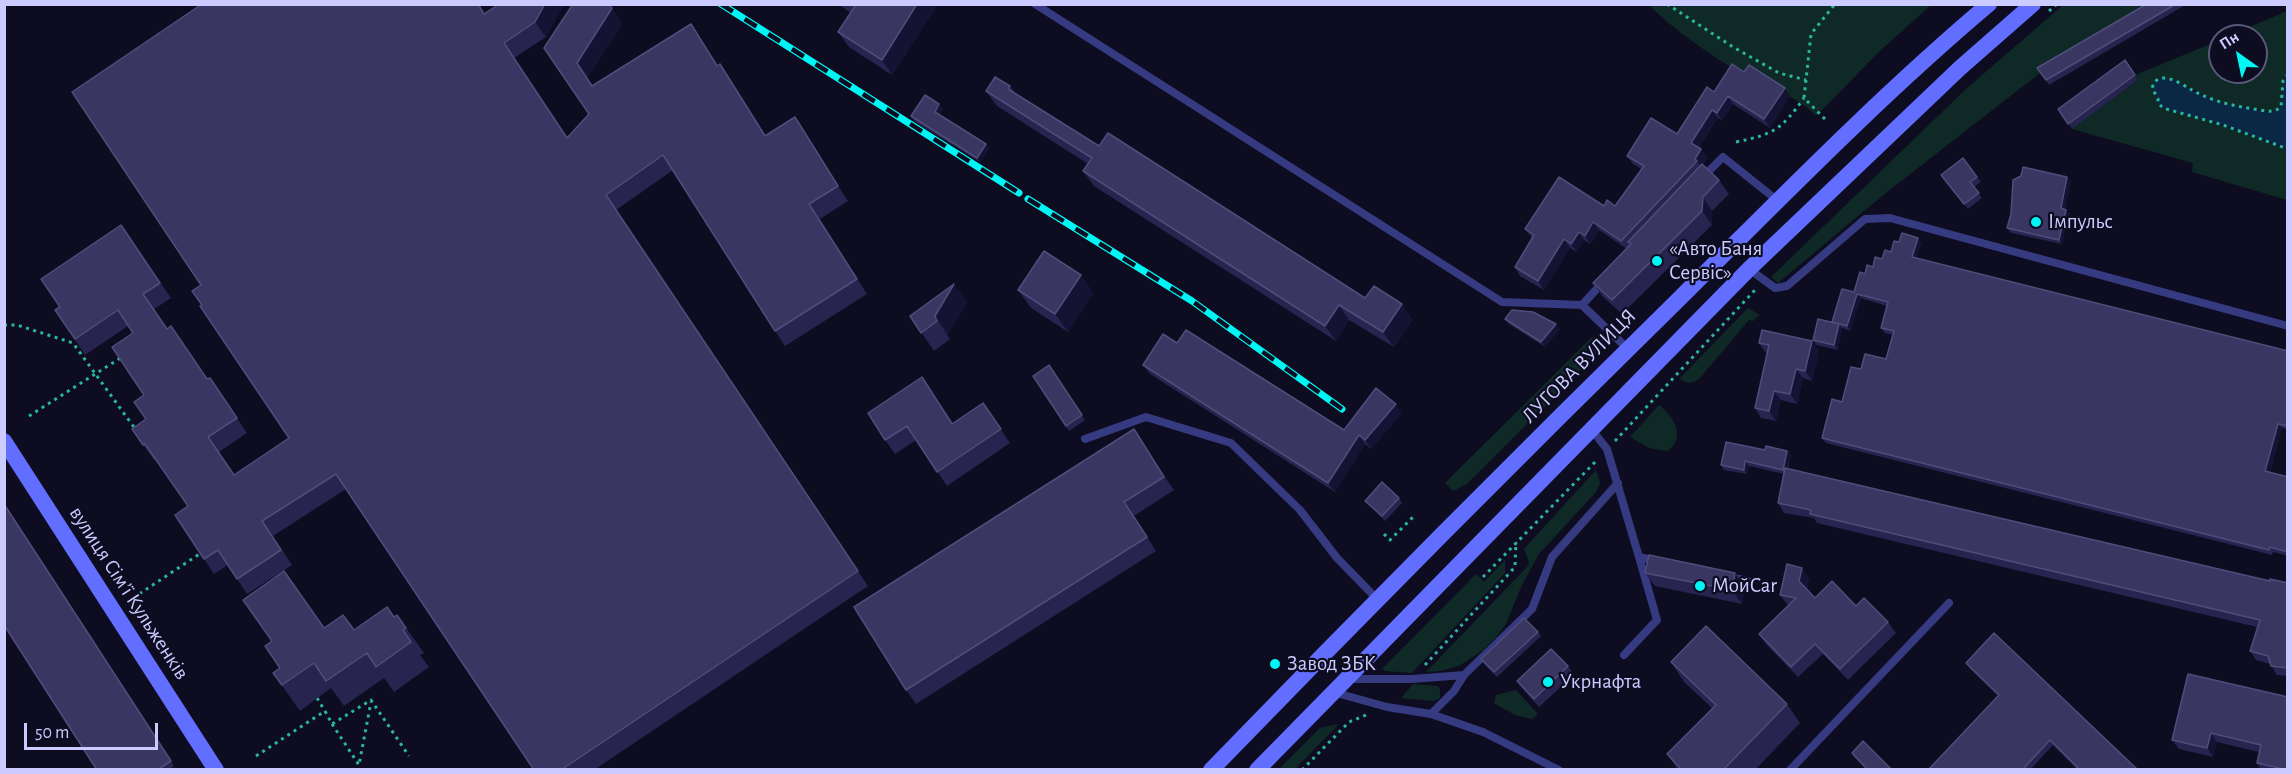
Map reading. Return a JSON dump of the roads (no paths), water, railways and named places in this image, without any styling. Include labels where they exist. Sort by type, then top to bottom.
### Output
[{"type":"main road","name":"ЛУГОВА ВУЛИЦЯ","points":[[1211,769],[1778,201],[1939,46],[1989,4]]},
{"type":"main road","points":[[1257,770],[1749,270],[1960,68],[2033,4]]},
{"type":"main road","name":"вулиця Сімʼї Кульженків","points":[[4,441],[216,770]]},
{"type":"lane","points":[[1035,4],[1502,302],[1582,304],[1628,349]]},
{"type":"lane","points":[[1698,183],[1722,157],[1778,201]]},
{"type":"lane","points":[[1749,270],[1775,288],[1787,286],[1864,219],[1890,218],[2288,326]]},
{"type":"lane","points":[[1582,304],[1615,270]]},
{"type":"lane","points":[[1084,439],[1146,417],[1231,443],[1300,510],[1337,558],[1378,600]]},
{"type":"lane","points":[[1592,430],[1607,449],[1657,620],[1624,655]]},
{"type":"lane","points":[[1431,714],[1454,691],[1464,675],[1532,609],[1552,557],[1618,483]]},
{"type":"lane","points":[[1639,557],[1672,564]]},
{"type":"lane","points":[[1715,574],[1748,581]]},
{"type":"lane","points":[[1790,770],[1949,603]]},
{"type":"lane","points":[[1346,678],[1413,679],[1464,675]]},
{"type":"lane","points":[[1333,692],[1387,707],[1431,714],[1483,732],[1559,770]]},
{"type":"water","points":[[2287,74],[2287,149],[2223,125],[2163,108],[2158,103],[2152,88],[2159,79],[2171,79],[2214,99],[2269,112],[2281,106],[2283,81]]},
{"type":"railway","points":[[721,4],[1019,193]]},
{"type":"railway","points":[[1028,199],[1192,301],[1342,409]]},
{"type":"place","name":"Імпульс","points":[[2036,222]]},
{"type":"place","name":"«Авто Баня Сервіс»","points":[[1657,261]]},
{"type":"place","name":"МойCar","points":[[1700,586]]},
{"type":"place","name":"Завод ЗБК","points":[[1275,664]]},
{"type":"place","name":"Укрнафта","points":[[1548,682]]}]
